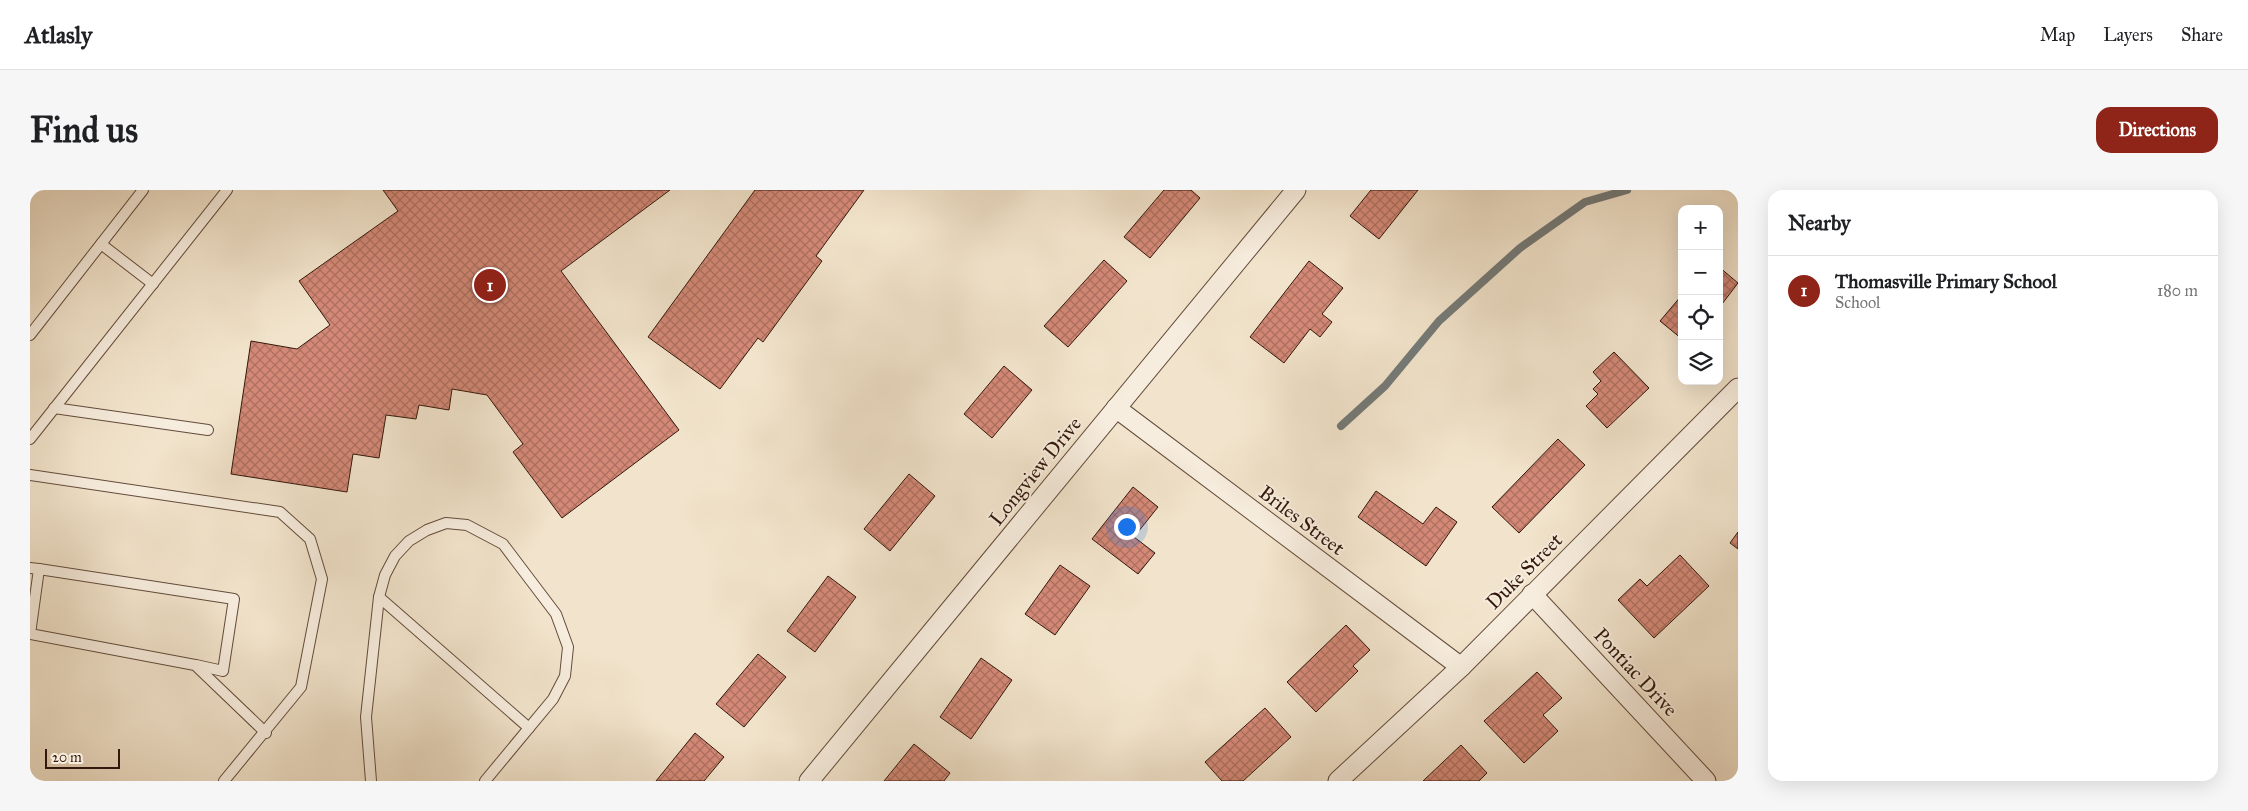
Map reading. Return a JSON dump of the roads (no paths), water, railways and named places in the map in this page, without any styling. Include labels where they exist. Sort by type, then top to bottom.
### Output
[{"type":"street","name":"Longview Drive","points":[[809,781],[1296,190]]},
{"type":"street","name":"Duke Street","points":[[1338,781],[1461,667],[1738,388]]},
{"type":"street","name":"Briles Street","points":[[1116,408],[1461,667]]},
{"type":"street","name":"Pontiac Drive","points":[[1532,594],[1706,781]]},
{"type":"lane","points":[[30,335],[143,190]]},
{"type":"lane","points":[[30,439],[227,190]]},
{"type":"lane","points":[[100,244],[153,284]]},
{"type":"lane","points":[[54,408],[208,430]]},
{"type":"lane","points":[[30,475],[280,512],[310,539],[322,579],[301,688],[266,733],[224,781]]},
{"type":"lane","points":[[371,781],[366,717],[379,597],[385,575],[395,556],[409,541],[427,530],[446,523],[467,525],[502,544],[556,614],[568,647],[566,676],[553,699],[485,781]]},
{"type":"lane","points":[[34,569],[234,599],[223,671],[195,665],[30,634],[34,569]]},
{"type":"lane","points":[[379,597],[529,728]]},
{"type":"lane","points":[[195,665],[266,733]]},
{"type":"waterway","points":[[1341,426],[1385,386],[1439,321],[1520,248],[1585,202],[1627,190]]},
{"type":"place","name":"Thomasville Primary School","points":[[490,285]]}]
